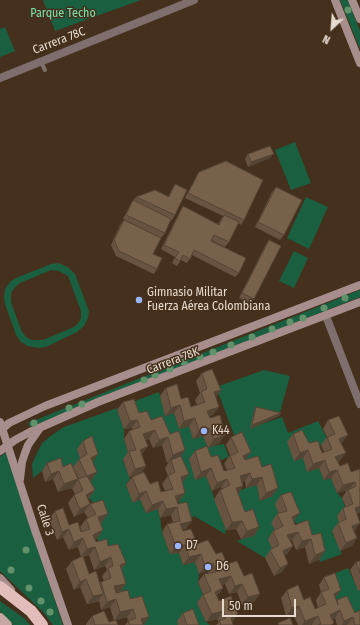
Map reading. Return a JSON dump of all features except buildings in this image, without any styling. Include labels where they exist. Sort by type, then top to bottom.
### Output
[{"type":"highway","points":[[0,587],[31,611],[42,625]]},
{"type":"main road","points":[[335,0],[360,63]]},
{"type":"main road","points":[[352,0],[360,19]]},
{"type":"main road","name":"Carrera 78K","points":[[1,427],[45,406],[360,285]]},
{"type":"main road","name":"Carrera 78K","points":[[0,451],[15,440],[42,426],[98,402],[360,302]]},
{"type":"main road","points":[[20,484],[20,473],[25,453],[30,441],[42,426]]},
{"type":"main road","name":"Calle 3","points":[[1,427],[68,625]]},
{"type":"main road","points":[[0,578],[31,611]]},
{"type":"main road","points":[[0,618],[7,625]]},
{"type":"street","name":"Carrera 78C","points":[[0,78],[194,0]]},
{"type":"street","points":[[326,316],[360,404]]},
{"type":"lane","points":[[40,62],[45,70]]},
{"type":"green space","name":"Parque Techo","points":[[43,0],[141,0],[55,31]]},
{"type":"green space","points":[[340,0],[348,0],[360,31],[360,49]]},
{"type":"green space","points":[[5,27],[15,51],[0,57],[0,29]]},
{"type":"green space","points":[[295,142],[311,183],[291,190],[275,150]]},
{"type":"green space","points":[[306,197],[328,207],[309,249],[287,238]]},
{"type":"green space","points":[[294,251],[308,258],[294,288],[279,281]]},
{"type":"green space","points":[[58,263],[68,267],[75,274],[89,311],[88,318],[84,326],[77,332],[46,347],[38,348],[28,346],[21,342],[16,335],[5,304],[5,289],[10,282],[16,278],[51,264]],"holes":[[[51,270],[59,271],[68,276],[81,311],[80,321],[74,327],[43,340],[32,340],[26,337],[21,330],[11,302],[11,293],[20,283]]]},
{"type":"green space","points":[[360,290],[360,297],[30,427],[28,423]]},
{"type":"green space","points":[[264,370],[290,376],[279,416],[250,428],[282,417],[288,433],[318,421],[329,442],[304,451],[303,458],[319,468],[324,480],[331,478],[337,493],[342,498],[347,512],[340,528],[332,532],[342,554],[320,562],[315,541],[306,544],[302,528],[294,521],[285,500],[274,553],[265,558],[237,541],[253,535],[239,520],[236,491],[257,485],[260,501],[272,496],[252,464],[245,460],[216,387]]},
{"type":"green space","points":[[159,392],[165,416],[174,413],[179,429],[189,426],[193,439],[203,436],[208,447],[224,444],[229,457],[213,463],[195,480],[206,476],[226,530],[225,534],[194,516],[184,524],[175,485],[180,458],[146,428],[127,404]]},
{"type":"green space","points":[[117,408],[124,429],[124,439],[130,458],[123,460],[130,479],[126,485],[133,502],[140,499],[146,513],[158,509],[162,532],[170,554],[179,553],[183,565],[195,562],[199,574],[198,583],[205,599],[197,603],[206,622],[210,625],[143,625],[124,607],[115,573],[103,555],[92,525],[97,508],[89,498],[81,462],[58,475],[42,471],[33,478],[32,464],[42,443],[64,427]]},
{"type":"green space","points":[[6,452],[63,625],[53,625],[42,611],[0,571],[0,457]]},
{"type":"green space","points":[[348,568],[358,590],[360,590],[360,623],[349,621],[341,604],[335,598],[328,576]]},
{"type":"green space","points":[[0,601],[24,618],[30,625],[13,625],[0,612]]},
{"type":"place","name":"Gimnasio Militar Fuerza Aérea Colombiana","points":[[139,300]]},
{"type":"place","name":"K44","points":[[204,431]]},
{"type":"place","name":"D7","points":[[178,546]]},
{"type":"place","name":"D6","points":[[208,567]]}]
